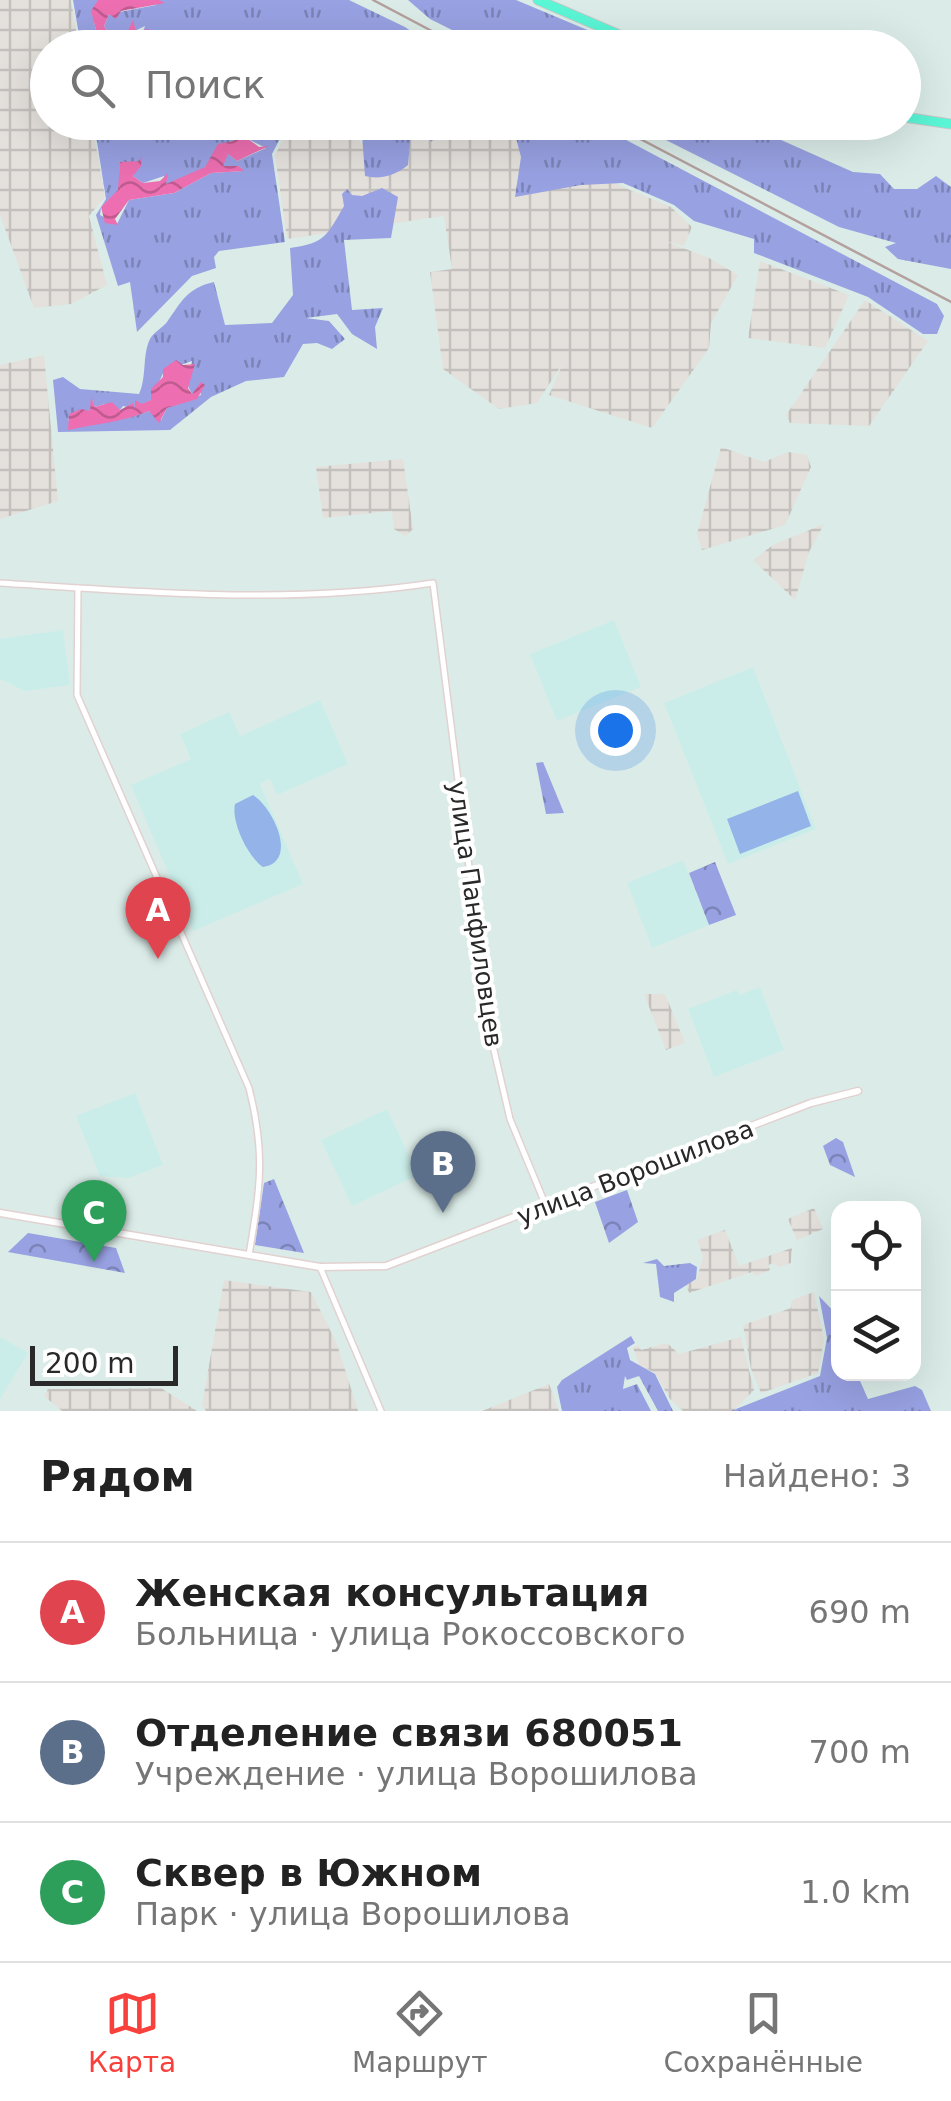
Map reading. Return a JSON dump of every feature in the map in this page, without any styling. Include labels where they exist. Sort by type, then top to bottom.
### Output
[{"type":"highway","points":[[538,0],[608,30]]},
{"type":"highway","points":[[921,120],[951,124]]},
{"type":"main road","name":"улица Ворошилова","points":[[0,1213],[320,1267],[348,1270],[401,1263],[811,1103],[858,1091]]},
{"type":"street","points":[[0,583],[78,588],[78,695],[249,1088],[260,1130],[263,1162],[250,1255]]},
{"type":"street","name":"улица Панфиловцев","points":[[78,588],[272,598],[433,583],[490,1033],[510,1119],[546,1206]]},
{"type":"street","points":[[320,1267],[381,1411]]},
{"type":"shaded area","points":[[0,0],[71,0],[76,30],[30,30],[30,140],[95,140],[105,197],[89,216],[107,285],[71,304],[34,308],[0,215]]},
{"type":"shaded area","points":[[283,140],[541,140],[623,187],[671,207],[692,227],[684,246],[665,241],[709,258],[738,275],[711,323],[709,348],[652,428],[549,395],[563,363],[537,403],[499,409],[443,369],[430,272],[452,269],[444,216],[287,239],[275,155]]},
{"type":"shaded area","points":[[760,261],[849,295],[825,348],[748,338]]},
{"type":"shaded area","points":[[865,300],[928,341],[869,426],[790,423],[786,415]]},
{"type":"shaded area","points":[[44,355],[58,501],[0,519],[0,365]]},
{"type":"shaded area","points":[[721,447],[764,462],[788,452],[807,455],[811,467],[785,525],[702,550],[697,534]]},
{"type":"shaded area","points":[[403,459],[413,529],[405,536],[394,529],[392,511],[323,518],[316,467]]},
{"type":"shaded area","points":[[824,524],[809,552],[795,600],[753,560],[773,545]]},
{"type":"shaded area","points":[[614,620],[641,687],[557,721],[530,654]]},
{"type":"shaded area","points":[[63,630],[70,685],[25,691],[0,679],[0,639]]},
{"type":"shaded area","points":[[753,667],[816,829],[728,864],[664,703]]},
{"type":"shaded area","points":[[320,700],[348,764],[277,795],[270,779],[260,784],[303,884],[193,931],[131,785],[191,759],[180,734],[229,712],[240,736]]},
{"type":"shaded area","points":[[798,791],[811,826],[740,854],[727,819]]},
{"type":"shaded area","points":[[253,795],[268,811],[281,845],[274,863],[263,867],[246,847],[234,811],[235,804]]},
{"type":"shaded area","points":[[683,860],[709,925],[652,948],[627,883]]},
{"type":"shaded area","points":[[760,987],[784,1050],[714,1077],[688,1009],[737,990],[740,995]]},
{"type":"shaded area","points":[[644,994],[665,994],[685,1043],[666,1050]]},
{"type":"shaded area","points":[[135,1093],[163,1165],[128,1178],[100,1176],[76,1116]]},
{"type":"shaded area","points":[[387,1109],[418,1175],[352,1206],[321,1140]]},
{"type":"shaded area","points":[[814,1208],[823,1229],[797,1240],[788,1219]]},
{"type":"shaded area","points":[[725,1230],[739,1266],[792,1248],[791,1263],[779,1267],[774,1263],[768,1265],[770,1270],[755,1276],[752,1272],[689,1293],[686,1284],[697,1279],[703,1256],[697,1240]]},
{"type":"shaded area","points":[[224,1280],[311,1292],[337,1344],[358,1411],[206,1411],[202,1405]]},
{"type":"shaded area","points":[[814,1292],[824,1339],[818,1373],[761,1393],[751,1369],[743,1325],[791,1308],[792,1300]]},
{"type":"shaded area","points":[[0,1337],[28,1353],[0,1399]]},
{"type":"shaded area","points":[[741,1337],[754,1390],[733,1411],[683,1411],[670,1399],[655,1373],[639,1365],[633,1347],[639,1345],[641,1350],[667,1343],[679,1354]]},
{"type":"shaded area","points":[[549,1384],[559,1411],[482,1411]]},
{"type":"shaded area","points":[[161,1388],[197,1411],[62,1411],[44,1396],[48,1389]]},
{"type":"green space","points":[[73,0],[98,0],[96,30],[78,30]]},
{"type":"green space","points":[[159,0],[349,0],[409,30],[144,30],[145,26],[137,30],[107,30],[104,26],[109,14],[156,5]]},
{"type":"green space","points":[[408,0],[516,0],[587,30],[452,30],[430,19]]},
{"type":"green space","points":[[97,140],[234,140],[219,148],[204,168],[166,185],[164,176],[143,183],[133,176],[140,161],[120,165],[119,190],[101,207],[106,199]]},
{"type":"green space","points":[[250,140],[279,140],[272,154],[285,242],[219,251],[214,257],[216,268],[192,276],[137,332],[130,282],[118,286],[96,215],[101,207],[100,215],[117,224],[129,200],[174,193],[211,173],[243,171],[239,166],[222,166],[227,153],[237,161],[266,148]]},
{"type":"green space","points":[[362,140],[410,140],[408,165],[393,174],[365,176]]},
{"type":"green space","points":[[516,140],[626,140],[937,304],[944,316],[937,334],[923,334],[868,297],[754,253],[754,239],[694,221],[674,205],[623,183],[581,185],[515,197],[521,157]]},
{"type":"green space","points":[[666,140],[781,140],[853,172],[880,174],[894,189],[917,189],[936,176],[951,187],[951,269],[898,259],[885,247],[896,243],[839,227]]},
{"type":"green space","points":[[382,188],[398,197],[391,238],[344,240],[352,310],[383,308],[375,327],[377,349],[352,334],[337,314],[306,318],[329,321],[345,339],[332,349],[317,343],[303,344],[284,377],[246,381],[211,397],[170,430],[58,432],[53,380],[63,377],[80,389],[139,394],[150,339],[197,288],[214,282],[225,325],[272,323],[293,295],[290,248],[324,236],[344,206],[342,194],[347,189],[352,195],[362,196]],"holes":[[[192,361],[188,386],[192,394],[199,388],[201,395],[167,408],[161,420],[149,411],[75,428],[68,420],[80,411],[91,411],[91,398],[95,407],[105,404],[120,410],[123,406],[135,409],[151,400],[164,371]]]},
{"type":"green space","points":[[543,762],[564,813],[546,814],[536,763]]},
{"type":"green space","points":[[715,862],[736,915],[709,925],[689,873]]},
{"type":"green space","points":[[836,1138],[843,1142],[855,1177],[830,1165],[823,1146]]},
{"type":"green space","points":[[274,1179],[304,1253],[255,1245],[264,1183]]},
{"type":"green space","points":[[627,1190],[638,1222],[609,1243],[595,1202]]},
{"type":"green space","points":[[28,1233],[116,1248],[125,1273],[8,1252]]},
{"type":"green space","points":[[657,1259],[664,1266],[690,1263],[697,1267],[696,1279],[674,1293],[674,1302],[660,1297],[656,1264],[643,1263]]},
{"type":"green space","points":[[819,1296],[831,1309],[831,1381],[860,1381],[868,1399],[915,1386],[922,1390],[931,1411],[731,1411],[820,1376],[827,1338]]},
{"type":"green space","points":[[631,1336],[635,1343],[627,1348],[630,1360],[655,1374],[673,1411],[658,1411],[639,1376],[627,1380],[625,1376],[623,1389],[637,1384],[651,1411],[562,1411],[557,1387],[562,1380]]},
{"type":"water","points":[[98,0],[165,3],[121,11],[116,19],[109,14],[104,26],[107,30],[96,30],[91,11]]},
{"type":"water","points":[[249,140],[259,147],[269,146],[237,161],[228,154],[223,166],[239,166],[244,171],[211,173],[174,193],[129,200],[115,219],[118,225],[105,223],[101,207],[118,190],[120,162],[140,161],[142,154],[141,166],[133,176],[143,183],[160,181],[168,173],[166,184],[205,167],[218,144]]},
{"type":"water","points":[[176,360],[183,365],[195,364],[188,388],[192,394],[201,382],[205,385],[197,399],[167,408],[159,423],[149,411],[68,430],[69,414],[81,409],[90,411],[91,397],[95,407],[112,402],[120,410],[133,403],[135,409],[135,400],[142,404],[151,400],[151,389],[163,377],[163,369]]},
{"type":"railway","points":[[373,0],[430,30]]},
{"type":"railway","points":[[642,140],[951,302]]},
{"type":"place","name":"Женская консультация","points":[[158,959]]},
{"type":"place","name":"Отделение связи 680051","points":[[443,1213]]},
{"type":"place","name":"Сквер в Южном","points":[[94,1262]]}]
